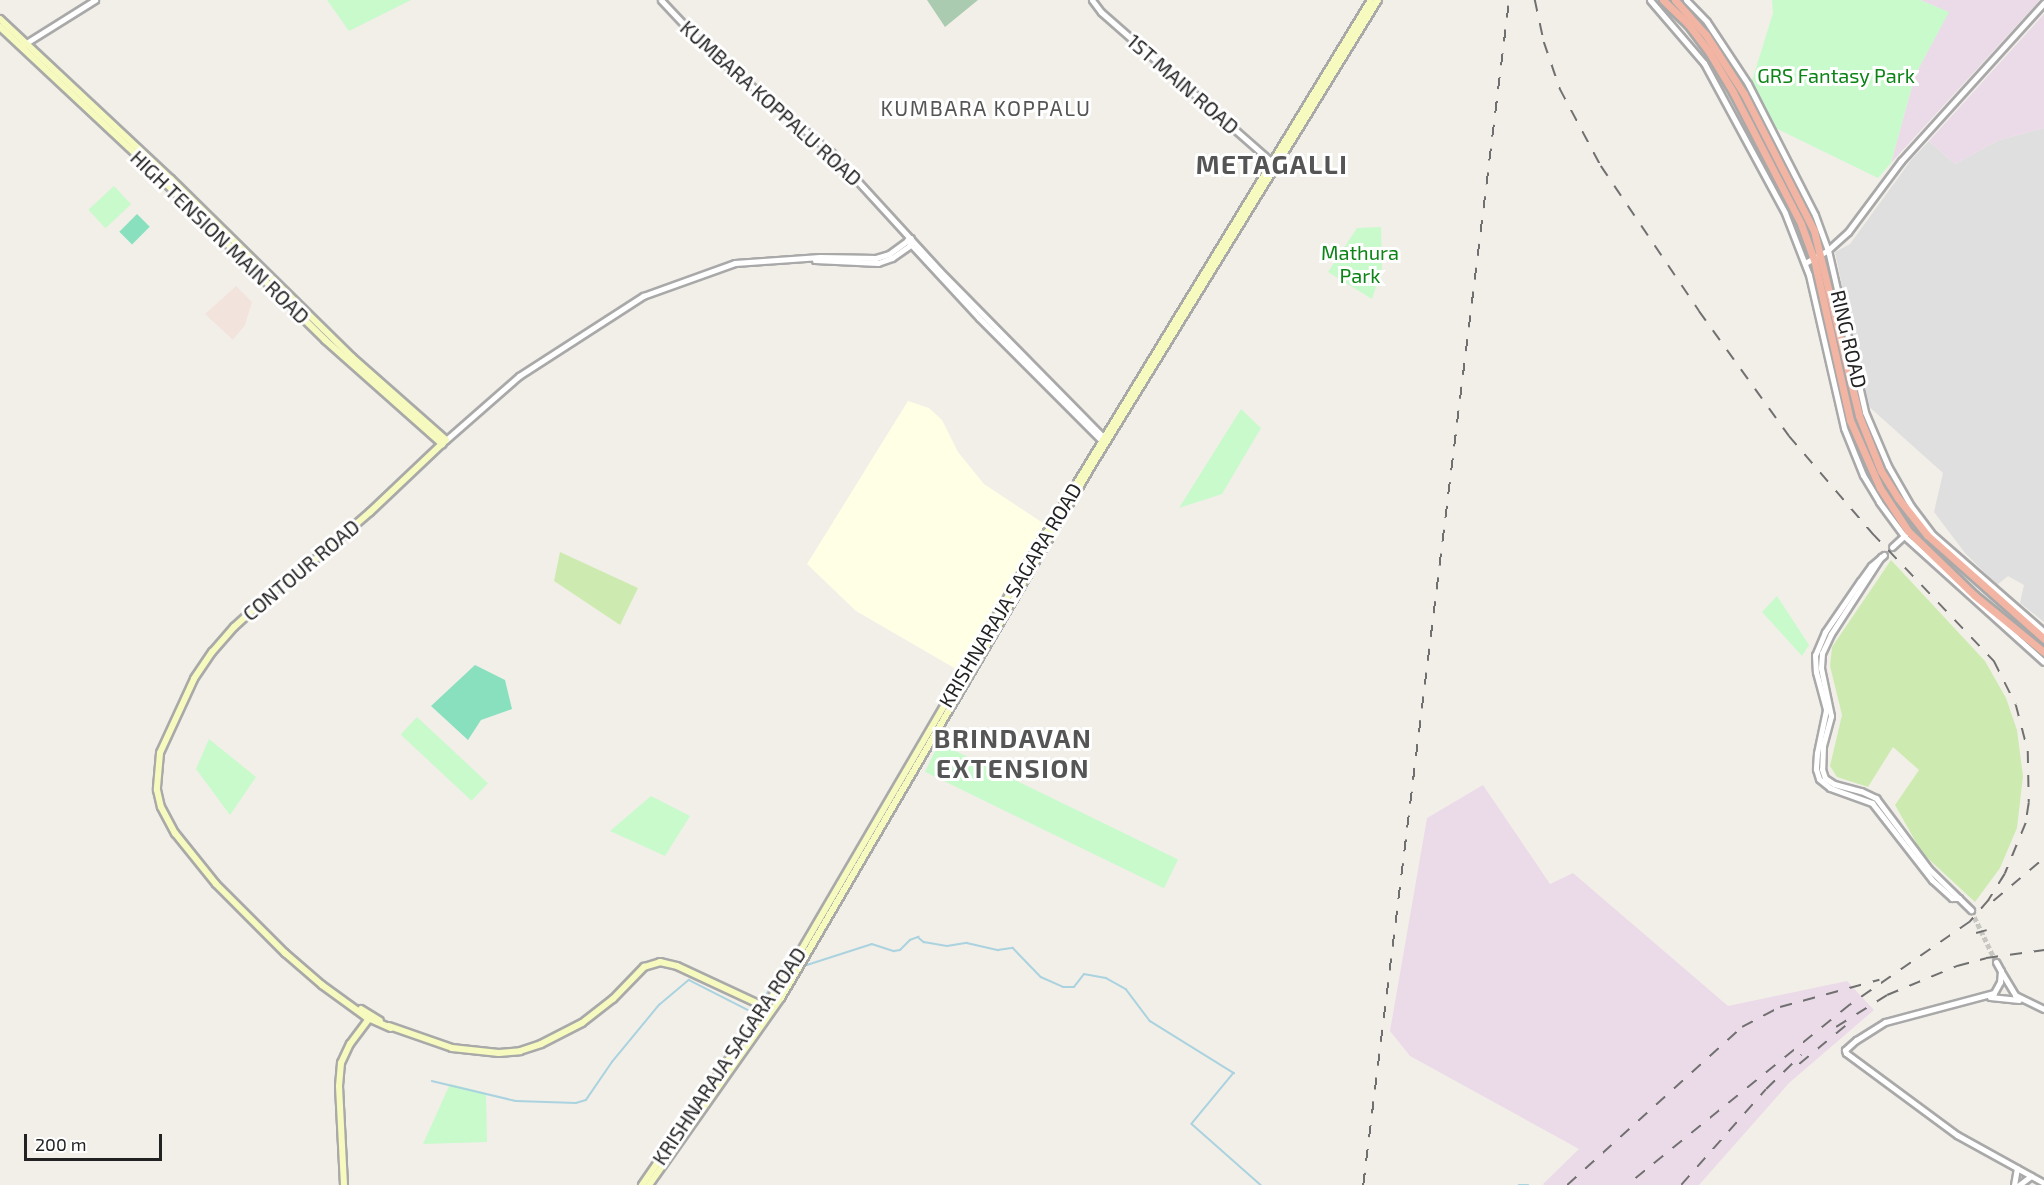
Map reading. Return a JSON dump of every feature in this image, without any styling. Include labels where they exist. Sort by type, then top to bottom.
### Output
[{"type":"highway","name":"RING ROAD","points":[[1663,0],[1688,24],[1733,92],[1801,224],[1814,259],[1850,420],[1880,488],[1906,534],[1974,595],[2044,652]]},
{"type":"highway","name":"RING ROAD","points":[[1675,0],[1706,35],[1743,94],[1825,252],[1859,416],[1881,471],[1927,535],[2044,639]]},
{"type":"main road","name":"KRISHNARAJA SAGARA ROAD","points":[[1274,164],[1371,0]]},
{"type":"main road","name":"KRISHNARAJA SAGARA ROAD","points":[[642,1185],[765,1007],[799,962],[928,730],[1274,164],[1378,0]]},
{"type":"main road","points":[[0,19],[23,45]]},
{"type":"main road","name":"HIGH TENSION MAIN ROAD","points":[[0,27],[23,45],[138,155],[325,340],[444,442]]},
{"type":"main road","name":"CONTOUR ROAD","points":[[444,442],[370,512],[303,570],[278,586],[234,627],[212,652],[194,679],[160,753],[157,790],[161,807],[176,833],[216,884],[285,953],[349,1004],[391,1028],[452,1048],[499,1053],[520,1051],[541,1044],[582,1023],[613,999],[644,967],[660,962],[677,966],[765,1007]]},
{"type":"main road","name":"KRISHNARAJA SAGARA ROAD","points":[[649,1185],[765,1007]]},
{"type":"main road","points":[[344,1185],[339,1086],[342,1058],[369,1016]]},
{"type":"street","points":[[23,45],[95,0]]},
{"type":"street","name":"KUMBARA KOPPALU ROAD","points":[[661,0],[706,48],[831,152],[911,242],[1104,441]]},
{"type":"street","name":"1ST MAIN ROAD","points":[[1092,0],[1101,12],[1274,164]]},
{"type":"street","points":[[1650,0],[1691,45],[1719,87],[1785,213],[1805,263],[1844,428],[1863,475],[1906,534],[2044,662]]},
{"type":"street","points":[[1686,0],[1707,22],[1748,84],[1815,215],[1864,412],[1888,466],[1911,506],[1933,535],[2044,632]]},
{"type":"street","points":[[1805,263],[1825,252],[1862,216],[1901,161],[2044,3]]},
{"type":"street","name":"CONTOUR ROAD","points":[[444,442],[519,376],[636,299],[735,263],[752,260],[880,257],[911,242]]},
{"type":"street","points":[[1892,547],[1906,534]]},
{"type":"street","points":[[1883,556],[1871,566],[1848,598],[1825,632],[1815,655],[1816,672],[1826,710],[1816,769],[1819,779],[1830,788],[1872,803],[1926,873],[1945,893],[1952,898],[1959,898],[1971,910]]},
{"type":"street","points":[[1996,962],[2011,990],[2023,1001]]},
{"type":"street","points":[[1982,998],[1994,993],[2001,971]]},
{"type":"street","points":[[2044,1009],[2000,996],[1982,998],[1885,1022],[1856,1040],[1845,1050],[1957,1135],[2044,1183]]},
{"type":"street","points":[[2014,1185],[2017,1168]]},
{"type":"street","points":[[2019,1185],[2031,1176]]},
{"type":"shaded area","points":[[927,0],[978,0],[945,27]]},
{"type":"shaded area","points":[[1920,0],[2040,0],[1891,163],[1915,75],[1948,12]]},
{"type":"shaded area","points":[[2044,14],[2044,128],[1999,140],[1955,164],[1929,141]]},
{"type":"shaded area","points":[[2044,128],[2044,622],[2020,603],[2024,585],[2008,576],[1997,585],[1965,553],[1934,512],[1943,473],[1866,404],[1835,252],[1850,244],[1911,160],[1929,141],[1955,164],[1999,140]]},
{"type":"shaded area","points":[[236,286],[252,302],[245,325],[233,340],[205,314]]},
{"type":"shaded area","points":[[908,401],[929,408],[942,420],[958,452],[984,484],[1046,525],[956,669],[856,611],[807,564]]},
{"type":"shaded area","points":[[1483,785],[1550,884],[1573,873],[1728,1006],[1847,981],[1874,1010],[1789,1083],[1699,1185],[1544,1185],[1579,1149],[1410,1056],[1390,1031],[1427,818]]},
{"type":"green space","points":[[327,0],[411,0],[349,31]]},
{"type":"green space","name":"GRS Fantasy Park","points":[[1772,0],[1920,0],[1949,12],[1915,75],[1891,163],[1878,178],[1759,120],[1747,97],[1773,13]]},
{"type":"green space","points":[[114,186],[131,204],[105,228],[88,210]]},
{"type":"green space","points":[[137,214],[150,227],[132,244],[119,232]]},
{"type":"green space","name":"Mathura Park","points":[[1381,227],[1382,268],[1372,299],[1328,272],[1357,228]]},
{"type":"green space","points":[[1241,409],[1261,428],[1222,494],[1179,508]]},
{"type":"green space","points":[[560,552],[638,588],[620,625],[554,581]]},
{"type":"green space","points":[[1891,560],[1985,661],[2006,698],[2017,730],[2023,776],[2017,828],[2000,868],[1975,902],[1922,853],[1895,805],[1919,770],[1893,747],[1868,787],[1837,777],[1830,766],[1842,715],[1830,666],[1832,647]]},
{"type":"green space","points":[[1777,596],[1809,645],[1802,656],[1762,612]]},
{"type":"green space","points":[[475,665],[505,680],[512,709],[481,720],[468,740],[431,706]]},
{"type":"green space","points":[[417,717],[488,783],[472,801],[401,735]]},
{"type":"green space","points":[[209,739],[256,777],[230,815],[196,769]]},
{"type":"green space","points":[[939,743],[1178,860],[1164,888],[925,772]]},
{"type":"green space","points":[[651,796],[690,816],[665,856],[610,831]]},
{"type":"green space","points":[[450,1084],[486,1093],[487,1142],[423,1144]]},
{"type":"waterway","points":[[803,963],[807,965],[872,944],[894,951],[900,950],[910,940],[918,937],[924,942],[947,946],[967,943],[998,950],[1013,948],[1041,977],[1063,987],[1074,987],[1084,974],[1106,978],[1126,989],[1150,1021],[1234,1073],[1192,1124],[1261,1185]]},
{"type":"waterway","points":[[762,1002],[789,956],[793,958]]},
{"type":"waterway","points":[[432,1081],[516,1101],[576,1103],[586,1100],[612,1062],[659,1005],[689,980],[752,1012],[759,1006]]},
{"type":"waterway","points":[[1519,1185],[1528,1185]]},
{"type":"tunnel","points":[[1971,910],[1996,962]]},
{"type":"railway","points":[[1363,1185],[1509,0]]},
{"type":"railway","points":[[1535,0],[1544,42],[1560,89],[1601,166],[1699,311],[1789,436],[1872,533],[1994,661],[2016,705],[2028,751],[2029,803],[2026,823],[2005,874],[1989,900],[1970,922],[1850,1005],[1628,1185]]},
{"type":"railway","points":[[1993,901],[2044,858]]},
{"type":"railway","points":[[1976,933],[1987,930]]},
{"type":"railway","points":[[1836,1027],[1887,995],[1957,966],[1986,958],[2044,950]]},
{"type":"railway","points":[[1567,1185],[1742,1027],[1780,1007],[1879,980]]},
{"type":"railway","points":[[1799,1064],[1845,1026]]},
{"type":"railway","points":[[1681,1185],[1766,1089],[1801,1055]]},
{"type":"district","name":"KUMBARA KOPPALU","points":[[986,108]]},
{"type":"district","name":"METAGALLI","points":[[1272,164]]},
{"type":"district","name":"BRINDAVAN EXTENSION","points":[[1013,753]]}]
